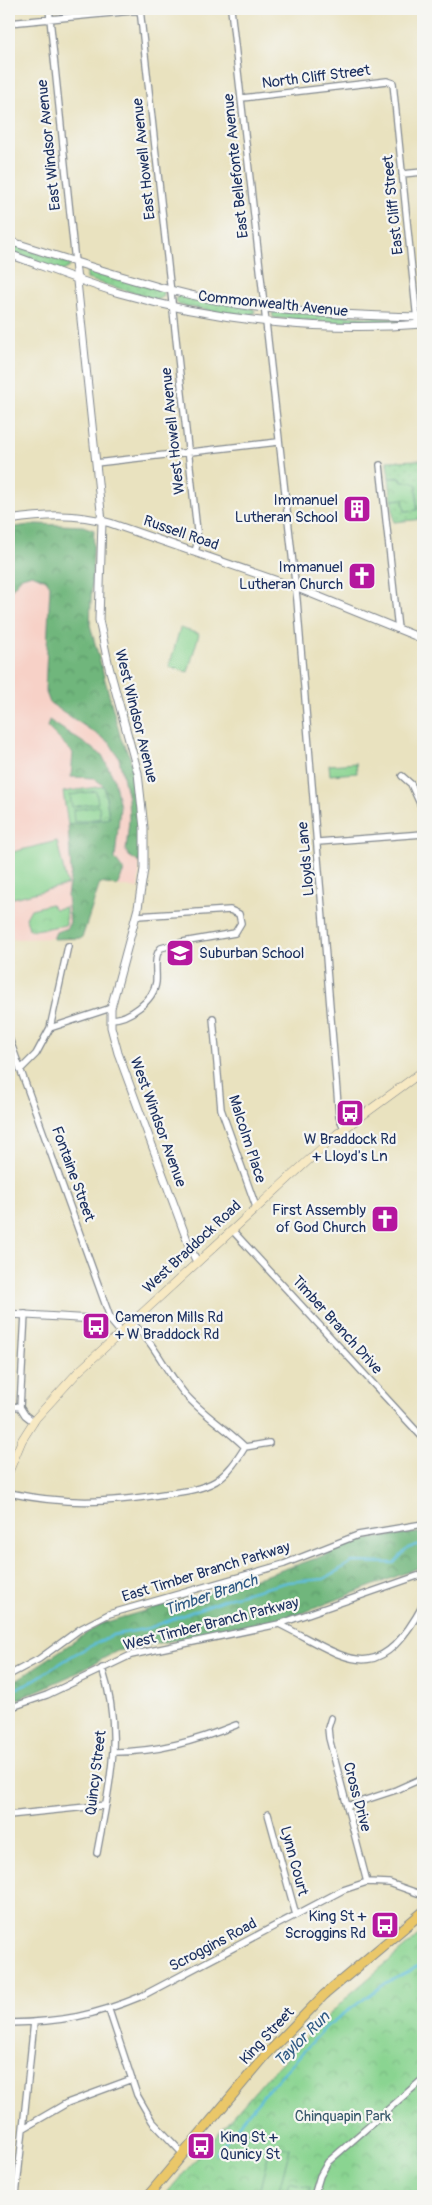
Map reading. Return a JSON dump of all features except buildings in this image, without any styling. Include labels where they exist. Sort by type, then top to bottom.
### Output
[{"type":"main road","name":"West Braddock Road","points":[[9,1471],[34,1422],[55,1395],[256,1207],[344,1128],[423,1071]]},
{"type":"main road","name":"King Street","points":[[148,2196],[266,2055],[324,1995],[423,1912]]},
{"type":"street","name":"East Windsor Avenue","points":[[48,9],[76,279]]},
{"type":"street","name":"East Howell Avenue","points":[[140,9],[172,307]]},
{"type":"street","points":[[9,23],[153,9]]},
{"type":"street","name":"East Bellefonte Avenue","points":[[231,9],[278,442]]},
{"type":"street","name":"North Cliff Street","points":[[242,98],[388,81],[393,83]]},
{"type":"street","name":"East Cliff Street","points":[[393,83],[420,321]]},
{"type":"street","points":[[402,174],[423,172]]},
{"type":"street","name":"Commonwealth Avenue","points":[[9,241],[170,290],[263,308],[420,321]]},
{"type":"street","name":"Commonwealth Avenue","points":[[9,254],[119,293],[172,307],[214,315],[360,326],[420,321]]},
{"type":"street","name":"West Windsor Avenue","points":[[76,279],[102,521],[99,620],[109,667],[137,766],[144,820],[144,869],[137,916],[111,1008],[111,1019],[118,1053],[190,1248],[197,1262]]},
{"type":"street","name":"West Howell Avenue","points":[[172,307],[198,540],[195,552]]},
{"type":"street","points":[[96,463],[278,442]]},
{"type":"street","name":"Lloyds Lane","points":[[278,442],[295,587],[318,842],[339,1117],[344,1128]]},
{"type":"street","points":[[380,465],[398,629]]},
{"type":"street","points":[[9,499],[10,520]]},
{"type":"street","name":"Russell Road","points":[[10,520],[62,514],[102,521],[295,587],[423,639]]},
{"type":"street","points":[[402,776],[411,784],[423,810]]},
{"type":"street","points":[[318,842],[423,834]]},
{"type":"street","points":[[111,1019],[127,1016],[148,997],[156,984],[156,956],[161,948],[182,942],[235,934],[238,932],[241,921],[239,914],[230,910],[137,916]]},
{"type":"street","points":[[20,1070],[36,1054],[50,1028],[68,946]]},
{"type":"street","points":[[50,1028],[111,1008]]},
{"type":"street","name":"Malcolm Place","points":[[213,1018],[221,1109],[256,1207]]},
{"type":"street","name":"Fontaine Street","points":[[9,1038],[111,1320]]},
{"type":"street","name":"Timber Branch Drive","points":[[232,1230],[423,1438]]},
{"type":"street","points":[[9,1314],[111,1320],[121,1332]]},
{"type":"street","points":[[26,1314],[20,1407],[25,1415],[34,1422]]},
{"type":"street","points":[[132,1322],[153,1346],[184,1392],[246,1447]]},
{"type":"street","points":[[9,1406],[20,1407]]},
{"type":"street","points":[[9,1494],[42,1500],[87,1504],[176,1493],[214,1482],[233,1466],[246,1447],[269,1443]]},
{"type":"street","name":"East Timber Branch Parkway","points":[[9,1675],[39,1659],[80,1629],[109,1614],[284,1564],[358,1535],[423,1524]]},
{"type":"street","name":"West Timber Branch Parkway","points":[[9,1708],[46,1695],[131,1656],[279,1624],[423,1574]]},
{"type":"street","points":[[279,1624],[342,1657],[368,1659],[382,1655],[396,1646],[409,1631],[423,1605]]},
{"type":"street","name":"Quincy Street","points":[[97,1853],[114,1752],[114,1711],[102,1668]]},
{"type":"street","name":"Cross Drive","points":[[331,1718],[329,1738],[367,1882]]},
{"type":"street","points":[[114,1752],[149,1750],[186,1743],[236,1725]]},
{"type":"street","points":[[347,1806],[396,1790],[423,1778]]},
{"type":"street","points":[[9,1814],[106,1805]]},
{"type":"street","name":"Lynn Court","points":[[268,1814],[296,1915]]},
{"type":"street","name":"Scroggins Road","points":[[9,2023],[72,2019],[109,2010],[142,1996],[343,1890],[367,1882],[389,1883],[423,1895]]},
{"type":"street","points":[[109,2010],[137,2095],[152,2121],[183,2154]]},
{"type":"street","points":[[16,2196],[34,2022]]},
{"type":"street","points":[[24,2128],[67,2103],[132,2079]]},
{"type":"street","points":[[314,2196],[320,2176],[328,2162],[423,2079]]},
{"type":"shaded area","points":[[36,524],[83,526],[94,530],[90,625],[121,739],[130,757],[141,843],[138,889],[100,883],[82,938],[13,939],[9,929],[9,528]]},
{"type":"green space","points":[[9,243],[69,263],[70,267],[63,271],[9,251]]},
{"type":"green space","points":[[87,267],[163,291],[164,296],[158,300],[87,279]]},
{"type":"green space","points":[[179,295],[254,309],[255,313],[251,315],[222,313],[179,305],[175,300]]},
{"type":"green space","points":[[274,311],[409,321],[343,323],[274,318],[272,315]]},
{"type":"green space","points":[[423,460],[423,519],[394,522],[392,500],[404,499],[417,510],[416,494],[402,482],[401,478],[389,478],[387,461]]},
{"type":"green space","points":[[389,478],[400,478],[402,482],[412,482],[417,485],[417,510],[405,511],[403,499],[392,500]]},
{"type":"green space","points":[[36,524],[83,526],[94,530],[90,625],[121,739],[130,757],[139,804],[140,863],[129,856],[126,851],[129,820],[128,799],[119,758],[110,743],[50,703],[45,690],[50,586],[46,580],[32,574],[22,577],[9,592],[9,528]]},
{"type":"green space","points":[[180,628],[199,634],[188,672],[169,667]]},
{"type":"green space","points":[[49,720],[102,755],[114,779],[120,807],[115,859],[124,871],[117,886],[100,883],[82,938],[53,939],[56,932],[67,928],[70,922],[67,896],[71,872],[68,825],[109,818],[104,786],[94,778],[71,777],[73,753],[47,727]]},
{"type":"green space","points":[[356,763],[357,773],[330,775],[329,765]]},
{"type":"green space","points":[[104,786],[109,818],[68,825],[63,792]]},
{"type":"green space","points":[[96,791],[98,803],[72,807],[70,795]]},
{"type":"green space","points":[[99,806],[100,818],[74,822],[73,810]]},
{"type":"green space","points":[[57,841],[67,885],[9,899],[9,853]]},
{"type":"green space","points":[[51,904],[55,909],[66,907],[66,925],[35,930],[29,929],[26,918],[31,909]]},
{"type":"green space","points":[[423,1532],[423,1566],[287,1619],[117,1651],[79,1672],[21,1698],[9,1700],[9,1680],[18,1679],[100,1624],[270,1574],[361,1540]]},
{"type":"green space","name":"Chinquapin Park","points":[[423,1932],[423,2196],[164,2196],[271,2073],[349,1995]]},
{"type":"green space","points":[[271,2144],[290,2149],[277,2196],[258,2196]]},
{"type":"green space","points":[[289,2182],[310,2187],[307,2196],[285,2196]]},
{"type":"waterway","name":"Timber Branch","points":[[9,1691],[26,1685],[75,1654],[113,1635],[149,1628],[231,1597],[288,1582],[324,1579],[352,1562],[394,1563],[408,1548],[423,1543]]},
{"type":"waterway","name":"Taylor Run","points":[[216,2153],[264,2094],[327,2026],[386,1983],[423,1964]]},
{"type":"place","name":"Immanuel Lutheran School","points":[[357,509]]},
{"type":"place","name":"Immanuel Lutheran Church","points":[[362,576]]},
{"type":"place","name":"Suburban School","points":[[180,953]]},
{"type":"place","name":"W Braddock Rd + Lloyd's Ln","points":[[350,1113]]},
{"type":"place","name":"First Assembly of God Church","points":[[385,1219]]},
{"type":"place","name":"Cameron Mills Rd + W Braddock Rd","points":[[96,1326]]},
{"type":"place","name":"King St + Scroggins Rd","points":[[385,1925]]},
{"type":"place","name":"King St + Qunicy St","points":[[201,2146]]}]
